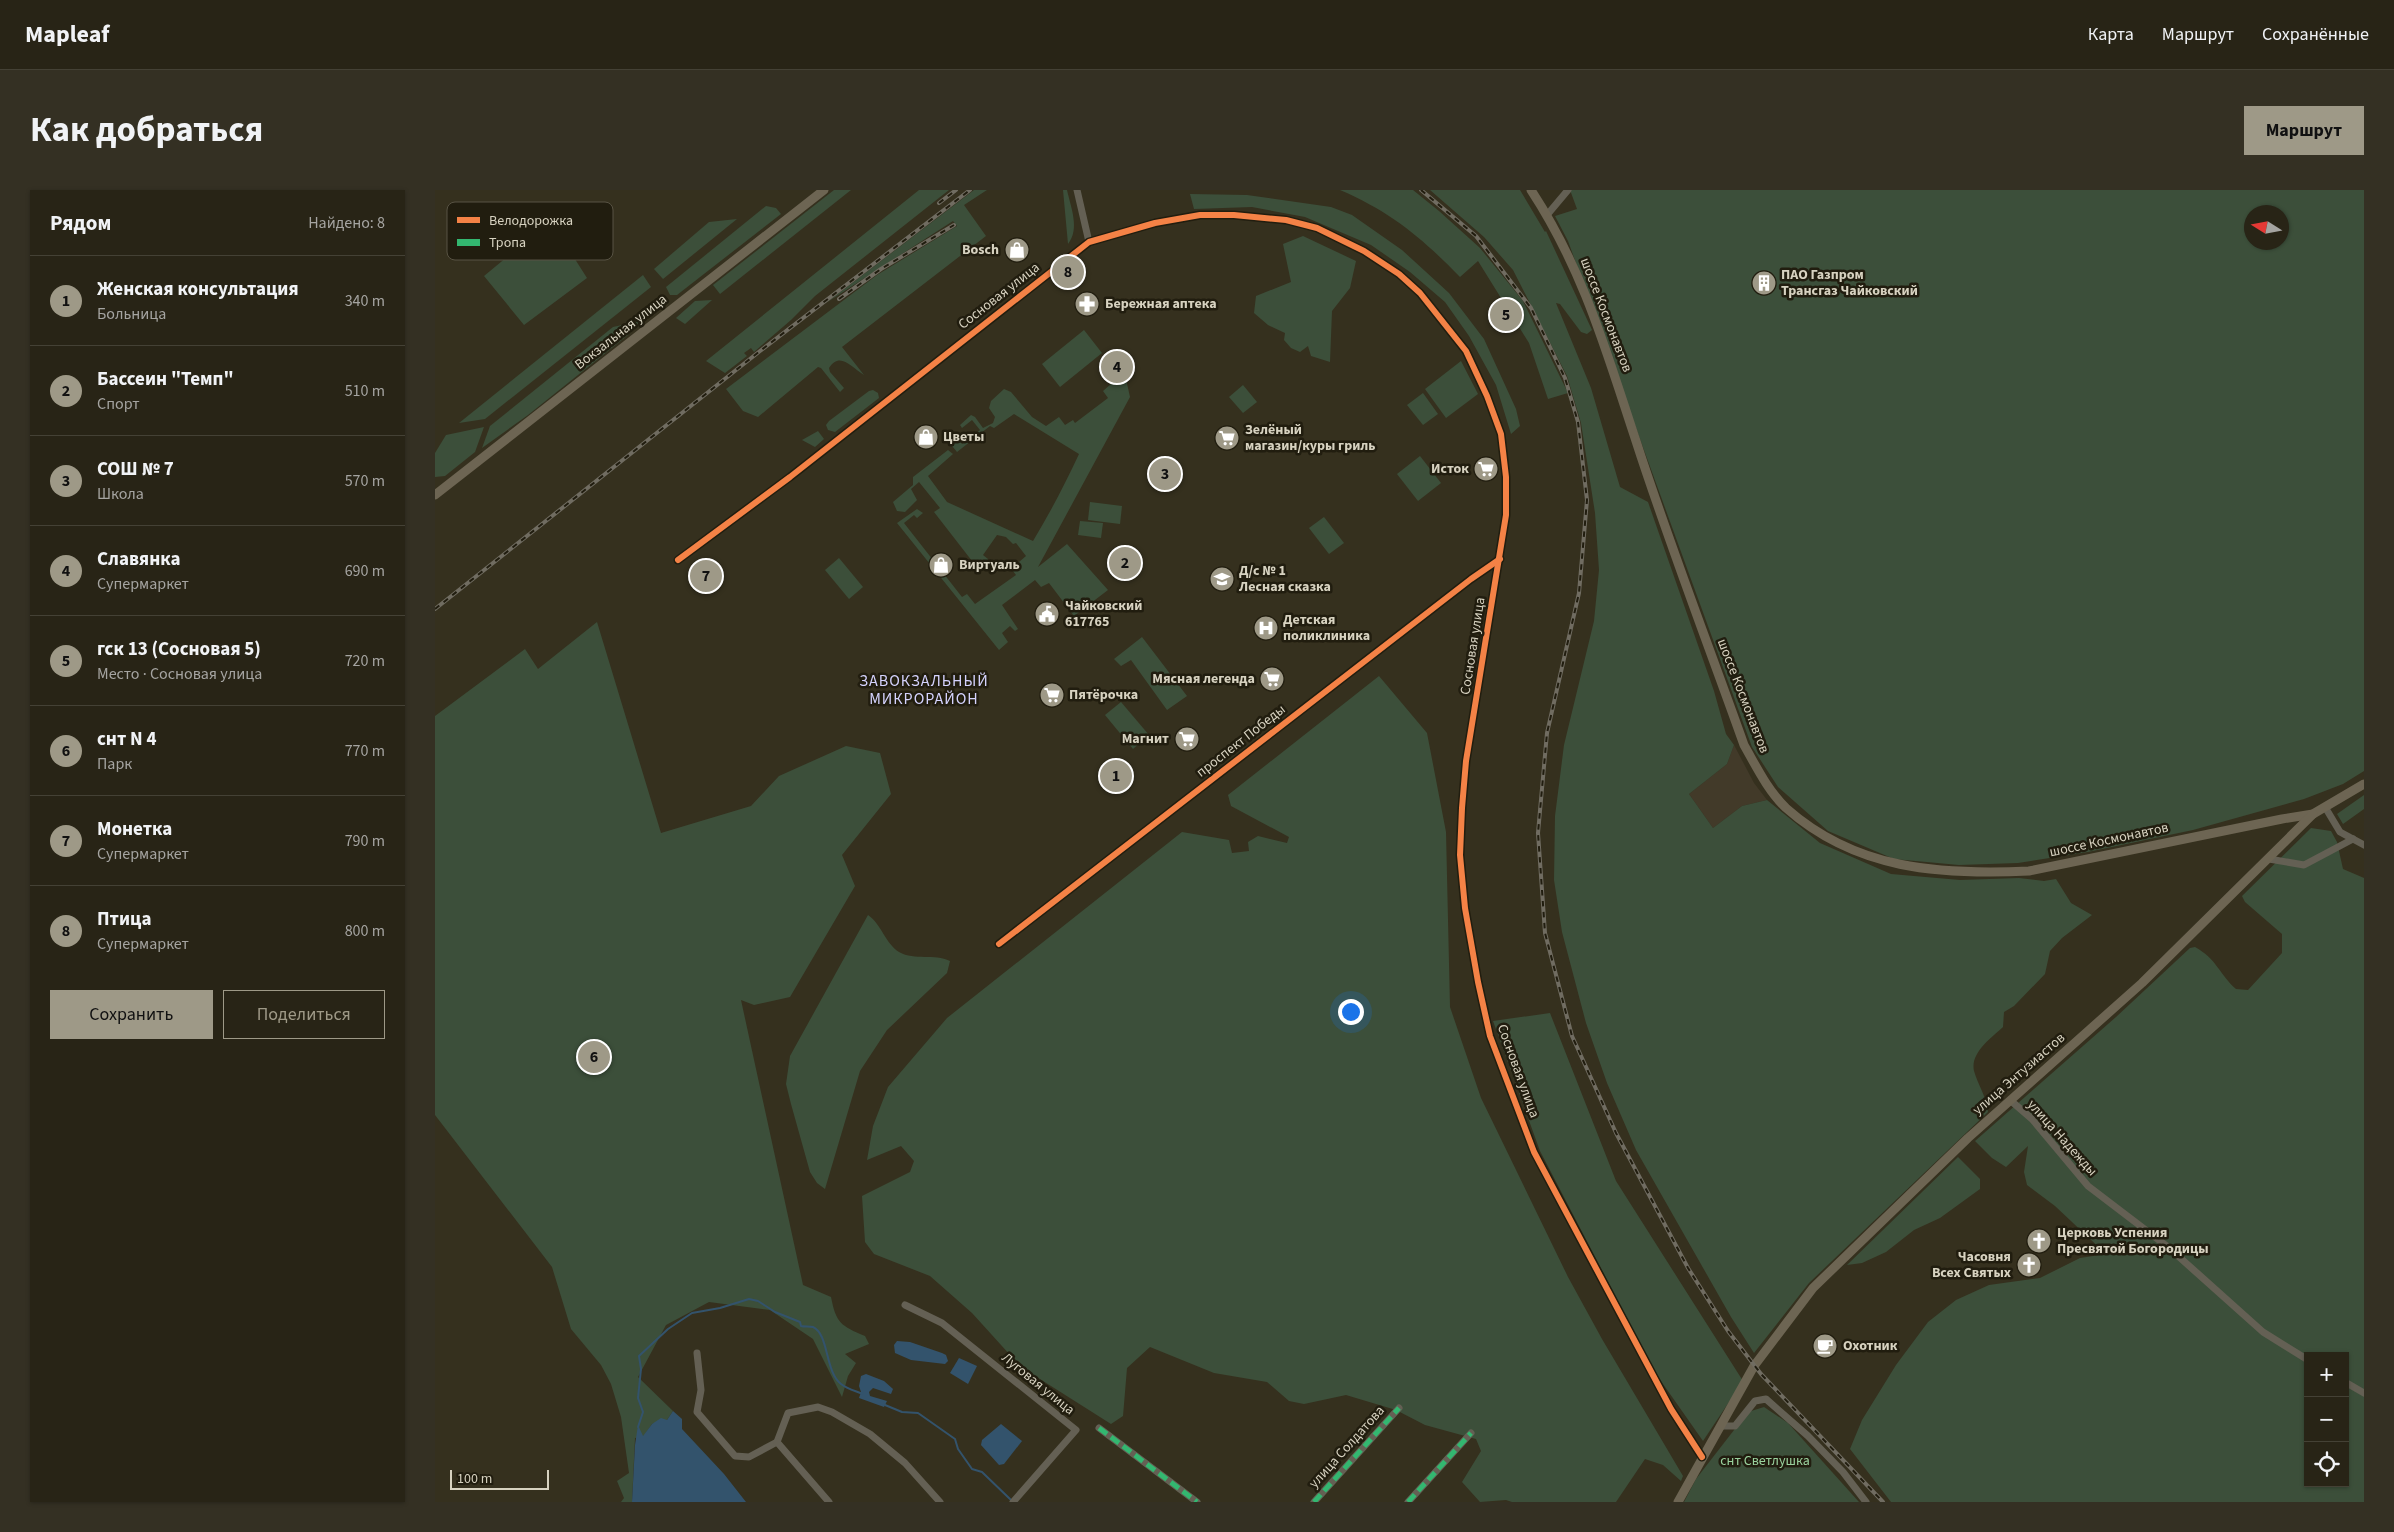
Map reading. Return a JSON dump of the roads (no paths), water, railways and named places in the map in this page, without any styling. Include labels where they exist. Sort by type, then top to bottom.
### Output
[{"type":"main road","name":"Вокзальная улица","points":[[435,494],[824,190]]},
{"type":"main road","name":"шоссе Космонавтов","points":[[1531,190],[1574,266],[1602,336],[1635,441],[1744,745],[1758,771],[1785,807],[1821,834],[1860,854],[1891,864],[1929,871],[1988,873],[2029,871],[2282,818],[2313,814],[2364,784]]},
{"type":"main road","name":"улица Энтузиастов","points":[[1678,1502],[1754,1366],[1813,1288],[2010,1100],[2142,984],[2269,860],[2313,814]]},
{"type":"street","points":[[1077,190],[1089,242]]},
{"type":"street","points":[[1547,216],[1568,190]]},
{"type":"street","name":"Сосновая улица","points":[[678,560],[790,477],[1089,242],[1155,223],[1200,215],[1286,220],[1317,228],[1364,251],[1399,274],[1420,293],[1466,351],[1487,396],[1501,434],[1506,477],[1506,515],[1466,762],[1460,855],[1465,908],[1489,1036],[1534,1152],[1671,1409],[1702,1457]]},
{"type":"street","name":"проспект Победы","points":[[999,944],[1471,579],[1500,559]]},
{"type":"street","points":[[2325,807],[2340,832],[2364,845]]},
{"type":"street","points":[[2269,860],[2304,865],[2353,839]]},
{"type":"street","name":"улица Надежды","points":[[2010,1100],[2032,1119],[2088,1186],[2167,1247],[2263,1332],[2304,1358]]},
{"type":"street","name":"Луговая улица","points":[[905,1305],[942,1324],[1075,1430],[1013,1502]]},
{"type":"street","points":[[697,1353],[701,1390],[697,1412],[735,1456],[749,1457],[777,1442],[788,1413],[818,1407],[832,1412],[871,1434],[905,1463],[940,1502]]},
{"type":"street","points":[[2349,1384],[2364,1393]]},
{"type":"street","points":[[1721,1426],[1735,1426],[1755,1402],[1766,1399],[1808,1436],[1843,1472],[1866,1502]]},
{"type":"street","name":"улица Солдатова","points":[[1314,1502],[1399,1408]]},
{"type":"street","points":[[1099,1428],[1197,1502]]},
{"type":"street","points":[[1408,1502],[1471,1432]]},
{"type":"street","points":[[777,1442],[829,1502]]},
{"type":"water","points":[[897,1341],[910,1342],[942,1353],[946,1355],[948,1361],[945,1364],[911,1360],[895,1353],[894,1345]]},
{"type":"water","points":[[959,1358],[977,1366],[968,1384],[950,1373]]},
{"type":"water","points":[[866,1374],[884,1381],[893,1389],[891,1394],[873,1388],[869,1392],[870,1396],[887,1401],[884,1407],[859,1398],[861,1376]]},
{"type":"water","points":[[673,1411],[682,1419],[682,1429],[724,1474],[746,1502],[632,1502],[638,1425],[643,1436],[652,1424],[661,1418],[667,1420]]},
{"type":"water","points":[[1001,1424],[1022,1441],[1004,1464],[999,1465],[981,1445],[982,1440]]},
{"type":"waterway","points":[[638,1427],[643,1412],[638,1398],[641,1369],[639,1356],[668,1329],[692,1313],[720,1308],[749,1299],[758,1301],[775,1312],[800,1322],[801,1326],[813,1327],[818,1331],[822,1337],[832,1371],[836,1378],[846,1387],[863,1394]]},
{"type":"waterway","points":[[885,1405],[902,1412],[918,1413],[955,1439],[958,1449],[972,1469],[982,1472],[1011,1500]]},
{"type":"railway","points":[[939,203],[956,190]]},
{"type":"railway","points":[[435,609],[760,351],[970,190]]},
{"type":"railway","points":[[1421,190],[1476,236],[1531,308],[1565,378],[1578,422],[1587,500],[1579,593],[1547,733],[1538,833],[1545,933],[1572,1036],[1616,1133],[1688,1268],[1728,1331],[1761,1374],[1883,1502]]},
{"type":"railway","points":[[839,299],[881,269],[954,225]]},
{"type":"place","name":"Bosch","points":[[1017,250]]},
{"type":"place","name":"Птица","points":[[1068,272]]},
{"type":"place","name":"ПАО Газпром Трансгаз Чайковский","points":[[1764,283]]},
{"type":"place","name":"Бережная аптека","points":[[1087,304]]},
{"type":"place","name":"гск 13 (Сосновая 5)","points":[[1506,315]]},
{"type":"place","name":"Славянка","points":[[1117,367]]},
{"type":"place","name":"Цветы","points":[[926,437]]},
{"type":"place","name":"Зелёный магазин/куры гриль","points":[[1227,438]]},
{"type":"place","name":"Исток","points":[[1486,469]]},
{"type":"place","name":"СОШ № 7","points":[[1165,474]]},
{"type":"place","name":"Бассеин \"Темп\"","points":[[1125,563]]},
{"type":"place","name":"Виртуаль","points":[[941,565]]},
{"type":"place","name":"Монетка","points":[[706,576]]},
{"type":"place","name":"Д/с № 1 Лесная сказка","points":[[1222,579]]},
{"type":"place","name":"Чайковский 617765","points":[[1047,614]]},
{"type":"place","name":"Детская поликлиника","points":[[1266,628]]},
{"type":"place","name":"Мясная легенда","points":[[1272,679]]},
{"type":"place","name":"Пятёрочка","points":[[1052,695]]},
{"type":"place","name":"Магнит","points":[[1187,739]]},
{"type":"place","name":"Женская консультация","points":[[1116,776]]},
{"type":"place","name":"снт N 4","points":[[594,1057]]},
{"type":"place","name":"Церковь Успения Пресвятой Богородицы","points":[[2039,1241]]},
{"type":"place","name":"Часовня Всех Святых","points":[[2029,1265]]},
{"type":"place","name":"Охотник","points":[[1825,1346]]},
{"type":"district","name":"ЗАВОКЗАЛЬНЫЙ МИКРОРАЙОН","points":[[924,690]]},
{"type":"park label","name":"снт Светлушка","points":[[1765,1461]]}]
